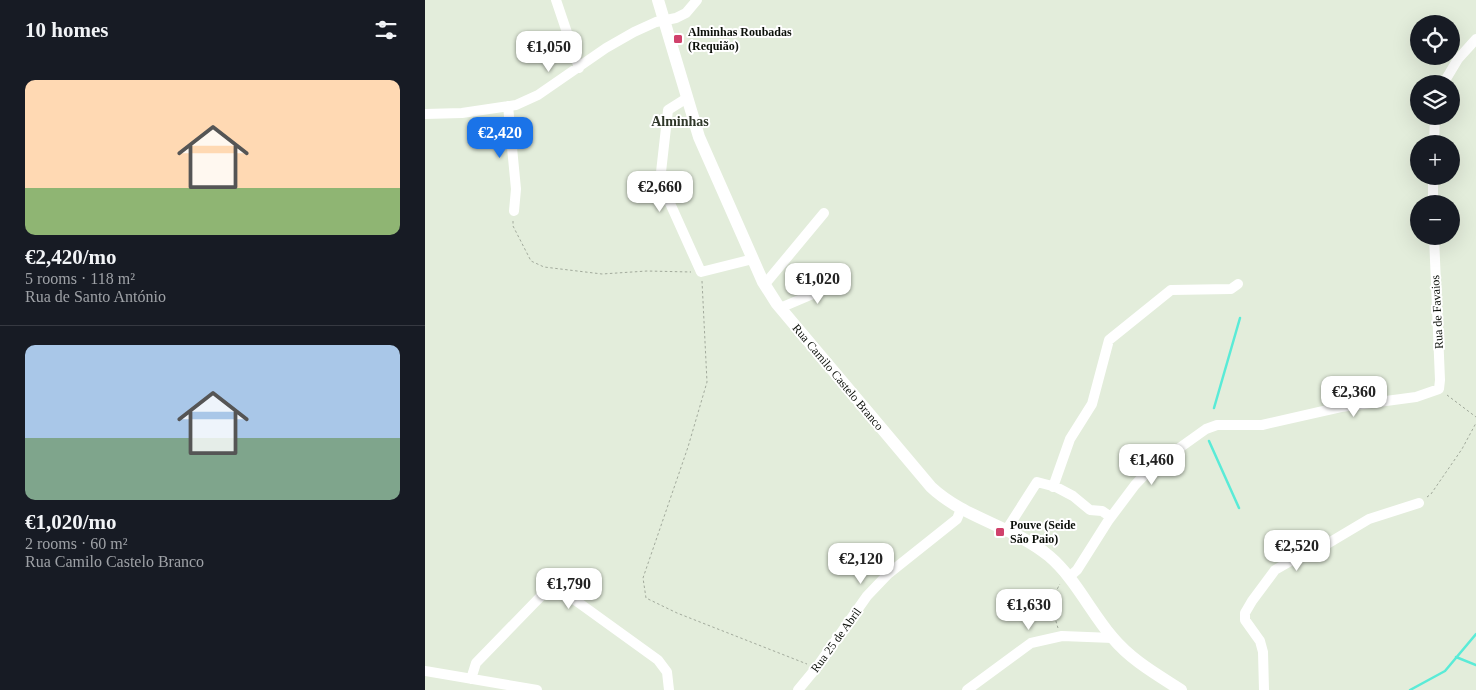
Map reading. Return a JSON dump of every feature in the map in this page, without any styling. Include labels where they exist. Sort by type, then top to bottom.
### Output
[{"type":"main road","name":"Rua Camilo Castelo Branco","points":[[658,0],[699,137],[753,260],[780,308],[937,492],[961,509],[1007,530],[1049,556],[1069,577],[1113,638],[1138,662],[1181,690]]},
{"type":"street","points":[[556,0],[579,68]]},
{"type":"street","points":[[425,114],[461,113],[516,105],[539,95],[607,48],[634,32],[686,13],[697,0]]},
{"type":"street","points":[[1448,75],[1458,59],[1476,39]]},
{"type":"street","points":[[687,98],[668,110],[659,181],[701,272],[753,260]]},
{"type":"street","points":[[508,106],[516,189],[514,210]]},
{"type":"street","points":[[765,284],[824,213]]},
{"type":"street","name":"Rua de Favaios","points":[[1434,245],[1439,388]]},
{"type":"street","points":[[780,308],[840,281]]},
{"type":"street","points":[[1053,487],[1070,439],[1092,404],[1109,340],[1171,290],[1231,289],[1239,284]]},
{"type":"street","points":[[1069,577],[1077,570],[1111,517],[1135,485],[1150,470],[1206,429],[1217,425],[1263,425],[1341,407],[1417,397],[1439,388]]},
{"type":"street","points":[[1007,530],[1037,482],[1073,496],[1090,510],[1102,511],[1111,517]]},
{"type":"street","points":[[1264,690],[1263,652],[1259,641],[1245,620],[1245,613],[1275,570],[1301,555],[1322,547],[1369,519],[1419,503]]},
{"type":"street","name":"Rua 25 de Abril","points":[[798,690],[817,667],[867,596],[888,574],[957,519],[961,509]]},
{"type":"street","points":[[471,679],[476,663],[545,592],[553,590],[568,595],[658,660],[667,672],[669,690]]},
{"type":"street","points":[[967,690],[1031,643],[1062,636],[1113,638]]},
{"type":"street","points":[[425,671],[537,690]]},
{"type":"path","points":[[514,210],[513,226],[531,261],[544,267],[603,274],[647,271],[701,272],[705,315],[707,382],[688,448],[643,578],[646,598],[677,613],[806,664]]},
{"type":"path","points":[[1439,388],[1476,417]]},
{"type":"path","points":[[1419,503],[1431,494],[1462,449],[1476,423]]},
{"type":"path","points":[[1062,636],[1057,623],[1054,598],[1059,586],[1069,577]]},
{"type":"waterway","points":[[1214,408],[1240,318]]},
{"type":"waterway","points":[[1209,441],[1239,508]]},
{"type":"waterway","points":[[1410,690],[1445,671],[1476,634]]},
{"type":"waterway","points":[[1456,657],[1476,665]]},
{"type":"place","name":"Alminhas Roubadas (Requião)","points":[[678,39]]},
{"type":"place","name":"Pouve (Seide São Paio)","points":[[1000,532]]},
{"type":"district","name":"Alminhas","points":[[680,121]]}]
